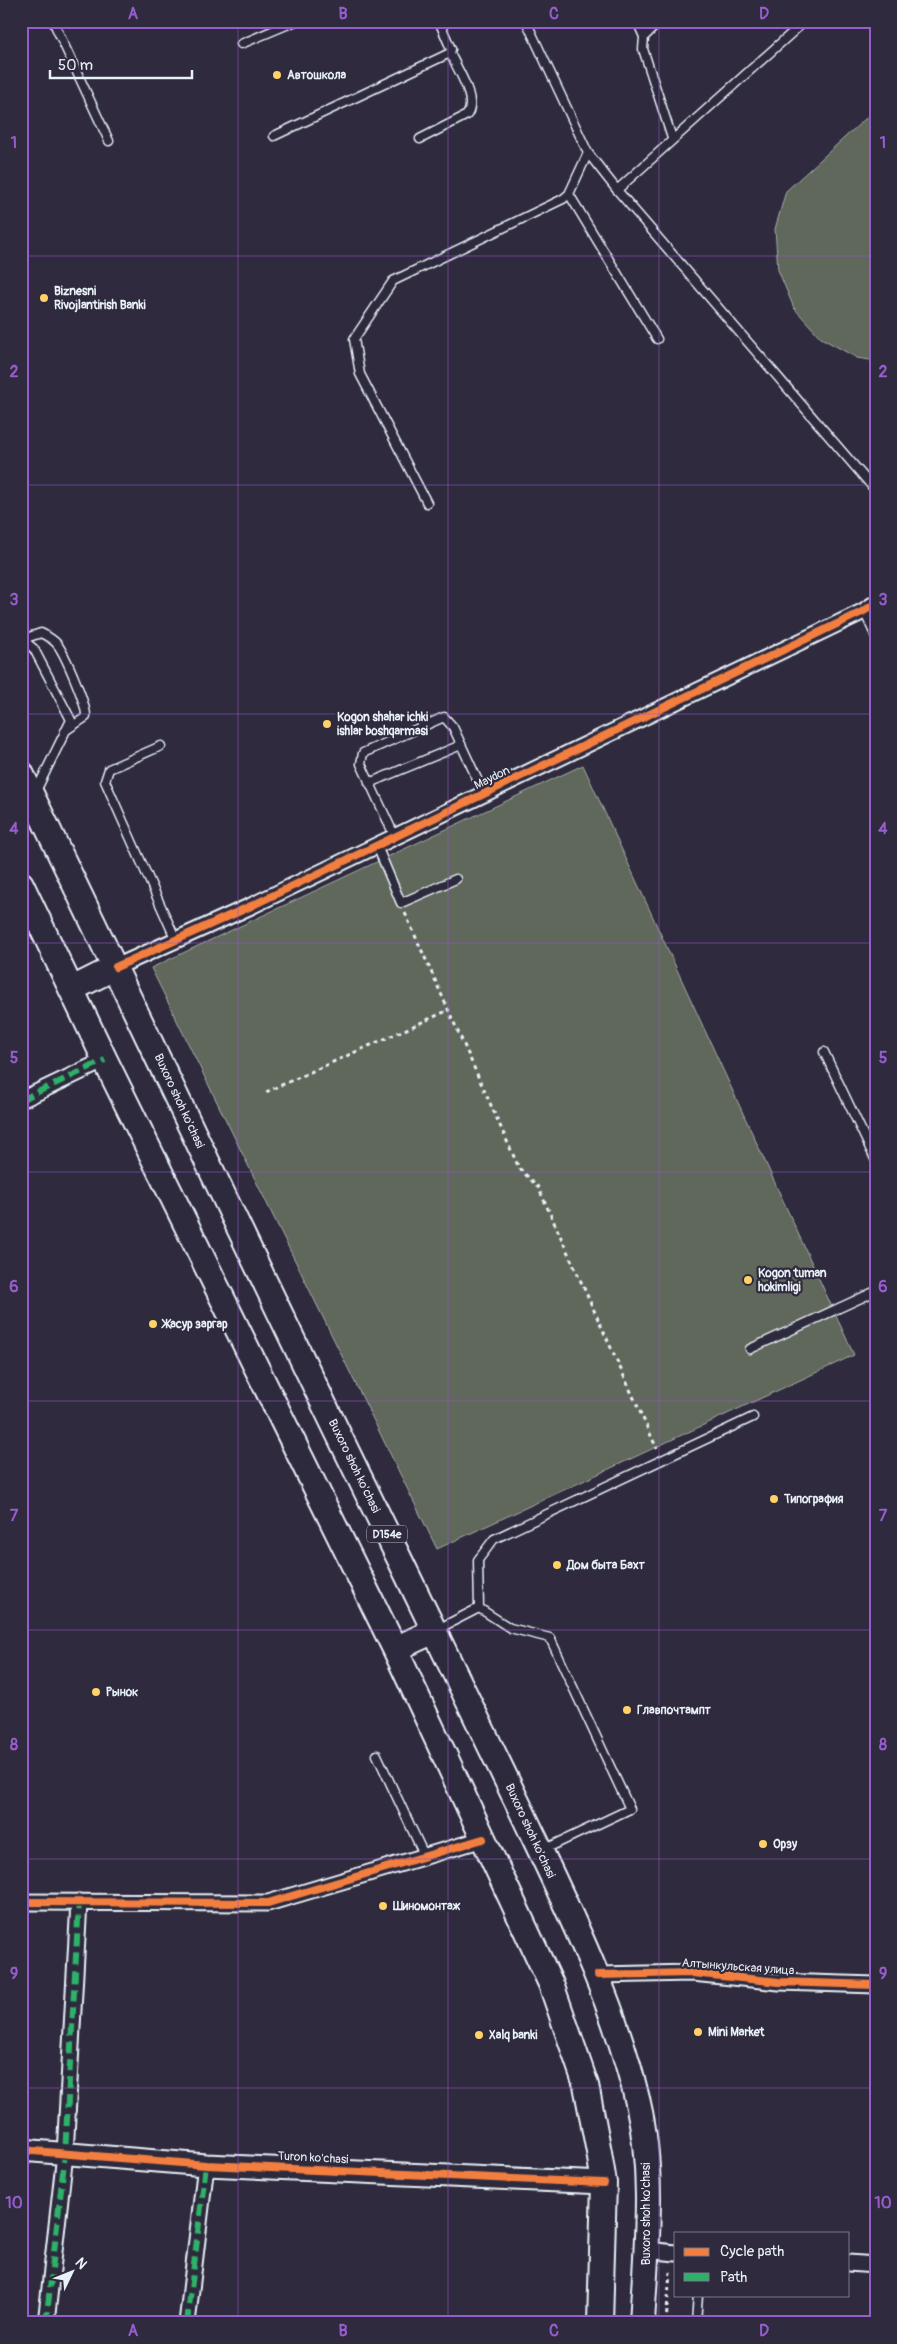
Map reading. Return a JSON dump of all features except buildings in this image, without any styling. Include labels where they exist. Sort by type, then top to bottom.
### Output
[{"type":"main road","name":"Buxoro shoh ko'chasi","points":[[21,772],[116,967],[266,1287],[541,1851],[598,1976],[626,2057],[642,2125],[648,2185],[642,2323]]},
{"type":"main road","points":[[21,884],[105,1060],[395,1649],[564,2016],[586,2085],[604,2183],[600,2323]]},
{"type":"main road","points":[[72,989],[116,967]]},
{"type":"main road","points":[[395,1649],[434,1631]]},
{"type":"street","name":"Maydon","points":[[116,967],[377,846],[870,607]]},
{"type":"street","points":[[21,1100],[105,1060]]},
{"type":"street","points":[[21,1902],[268,1903],[483,1839]]},
{"type":"street","points":[[46,2323],[65,2154],[79,1902]]},
{"type":"street","name":"Алтынкульская улица","points":[[598,1976],[692,1973],[779,1982],[876,1985]]},
{"type":"street","name":"Turon ko'chasi","points":[[21,2150],[206,2165],[604,2183]]},
{"type":"street","points":[[187,2323],[206,2165]]},
{"type":"street","points":[[646,2250],[674,2253]]},
{"type":"street","points":[[850,2263],[876,2264]]},
{"type":"lane","points":[[52,21],[109,141]]},
{"type":"lane","points":[[241,44],[296,21]]},
{"type":"lane","points":[[420,139],[467,115],[471,109],[470,99],[450,53],[451,49],[439,21]]},
{"type":"lane","points":[[526,21],[588,153],[617,190],[876,491]]},
{"type":"lane","points":[[637,21],[644,37],[643,49],[672,138]]},
{"type":"lane","points":[[644,37],[660,21]]},
{"type":"lane","points":[[617,190],[672,138],[805,21]]},
{"type":"lane","points":[[274,136],[450,53]]},
{"type":"lane","points":[[426,502],[360,374],[354,339],[393,281],[563,199],[569,194],[588,153]]},
{"type":"lane","points":[[569,194],[656,339]]},
{"type":"lane","points":[[870,607],[876,637]]},
{"type":"lane","points":[[22,638],[41,633],[48,636],[58,645],[84,704],[86,717],[66,731]]},
{"type":"lane","points":[[22,638],[34,649],[70,720],[33,797]]},
{"type":"lane","points":[[395,837],[361,764],[363,752],[444,717],[452,727],[484,794]]},
{"type":"lane","points":[[369,782],[461,745]]},
{"type":"lane","points":[[160,746],[109,769],[105,781],[176,940]]},
{"type":"lane","points":[[377,846],[401,904],[456,879]]},
{"type":"lane","points":[[824,1052],[876,1161]]},
{"type":"lane","points":[[750,1349],[876,1291]]},
{"type":"lane","points":[[478,1608],[478,1560],[494,1539],[753,1417]]},
{"type":"lane","points":[[434,1631],[478,1608]]},
{"type":"lane","points":[[478,1608],[510,1628],[550,1638],[630,1810],[541,1851]]},
{"type":"lane","points":[[377,1755],[425,1857]]},
{"type":"lane","points":[[696,2323],[698,2296]]},
{"type":"path","points":[[401,904],[519,1168],[538,1187],[662,1460]]},
{"type":"path","points":[[266,1092],[449,1010]]},
{"type":"path","points":[[666,2323],[670,2272]]},
{"type":"green space","points":[[876,109],[876,361],[857,358],[821,338],[794,308],[778,270],[775,229],[786,191]]},
{"type":"green space","points":[[583,765],[854,1355],[437,1549],[151,968]]},
{"type":"marked path","points":[[21,1100],[105,1060]]},
{"type":"marked path","points":[[46,2323],[65,2154],[79,1902]]},
{"type":"marked path","points":[[187,2323],[206,2165]]},
{"type":"cycle path","points":[[116,967],[251,906],[864,611],[876,603]]},
{"type":"cycle path","points":[[21,1902],[268,1903],[483,1839]]},
{"type":"cycle path","points":[[598,1975],[692,1973],[779,1982],[876,1985]]},
{"type":"cycle path","points":[[21,2150],[206,2165],[604,2183]]},
{"type":"place","name":"Автошкола","points":[[277,75]]},
{"type":"place","name":"Biznesni Rivojlantirish Banki","points":[[44,298]]},
{"type":"place","name":"Kogon shahar ichki ishlar boshqarmasi","points":[[327,724]]},
{"type":"place","name":"Kogon tuman hokimligi","points":[[748,1280]]},
{"type":"place","name":"Жасур заргар","points":[[153,1324]]},
{"type":"place","name":"Типография","points":[[774,1499]]},
{"type":"place","name":"Дом быта Бахт","points":[[557,1565]]},
{"type":"place","name":"Рынок","points":[[96,1692]]},
{"type":"place","name":"Главпочтампт","points":[[627,1710]]},
{"type":"place","name":"Орзу","points":[[763,1844]]},
{"type":"place","name":"Шиномонтаж","points":[[383,1906]]},
{"type":"place","name":"Mini Market","points":[[698,2032]]},
{"type":"place","name":"Xalq banki","points":[[479,2035]]}]
